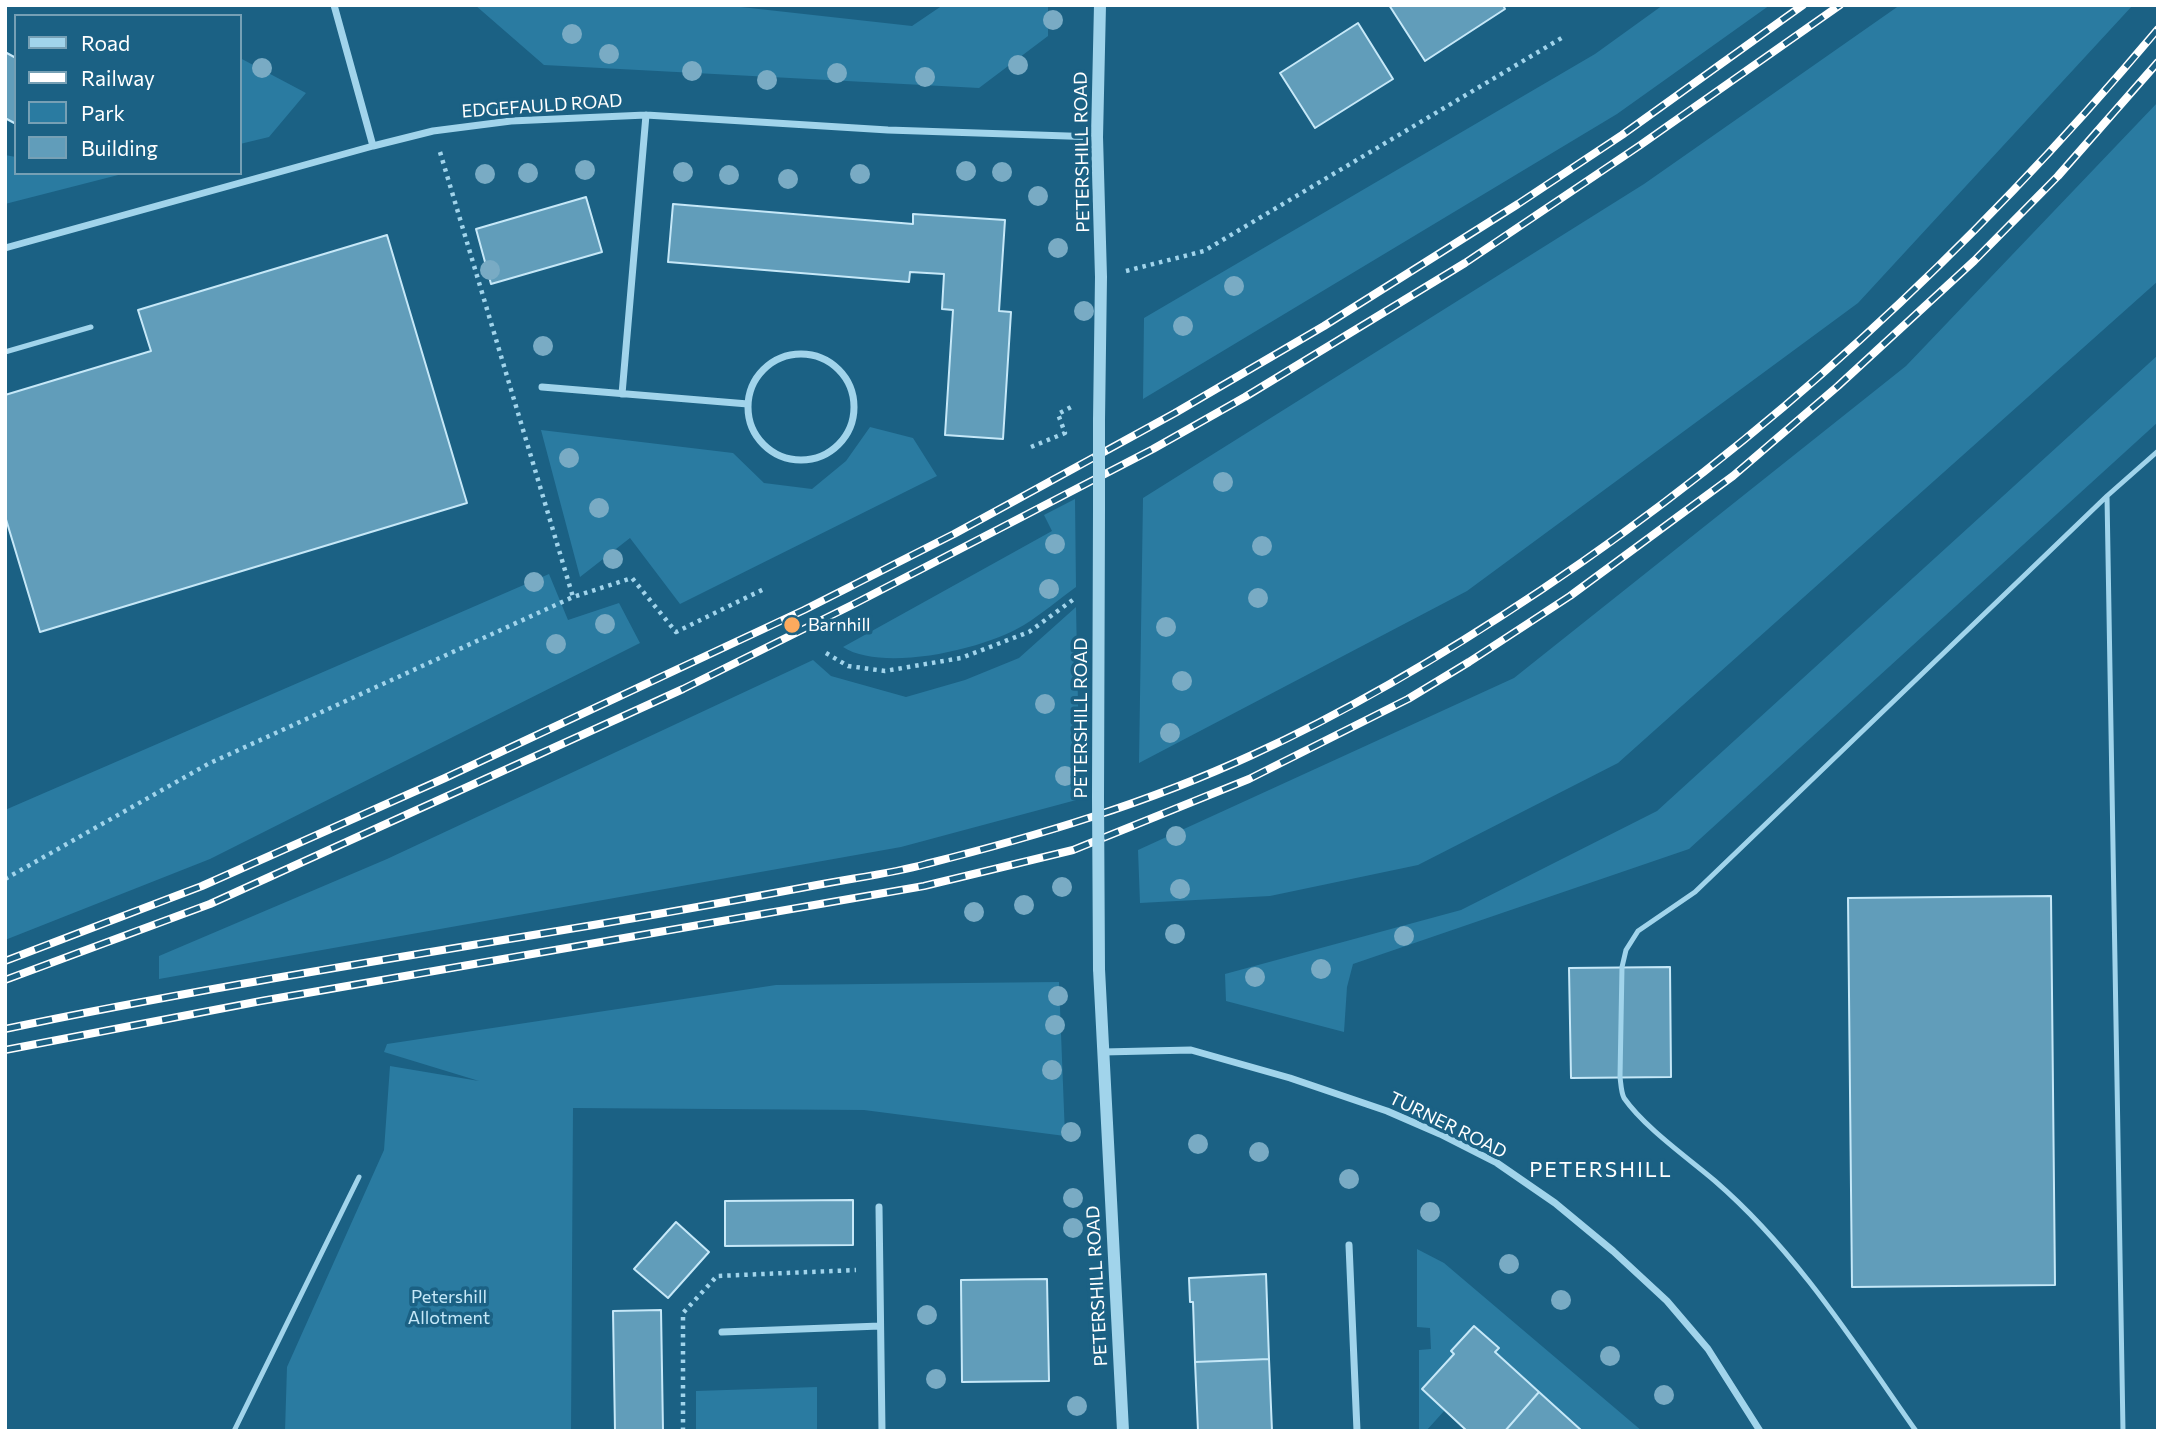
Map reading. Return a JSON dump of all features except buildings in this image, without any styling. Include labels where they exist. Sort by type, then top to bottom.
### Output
[{"type":"street","points":[[334,5],[373,146]]},
{"type":"street","name":"PETERSHILL ROAD","points":[[1100,5],[1097,136],[1101,277],[1098,969],[1123,1431]]},
{"type":"street","points":[[622,394],[646,115]]},
{"type":"street","name":"EDGEFAULD ROAD","points":[[5,248],[373,146],[433,131],[512,121],[646,115],[888,130],[1097,136]]},
{"type":"street","points":[[806,354],[822,358],[836,367],[847,380],[853,396],[854,413],[848,431],[838,445],[823,456],[805,460],[788,459],[771,451],[758,438],[750,422],[748,404],[751,387],[772,361],[789,355],[806,354]]},
{"type":"street","points":[[542,387],[748,404]]},
{"type":"street","name":"TURNER ROAD","points":[[1102,1052],[1191,1050],[1203,1053],[1290,1078],[1387,1111],[1440,1134],[1497,1164],[1555,1203],[1667,1301],[1707,1349],[1760,1431]]},
{"type":"street","points":[[879,1207],[881,1431]]},
{"type":"street","points":[[1349,1245],[1357,1431]]},
{"type":"street","points":[[722,1332],[880,1326]]},
{"type":"lane","points":[[5,352],[91,327]]},
{"type":"lane","points":[[1916,1431],[1795,1264],[1731,1195],[1654,1128],[1622,1095],[1622,967],[1626,950],[1638,932],[1695,892],[2107,496],[2158,451]]},
{"type":"lane","points":[[2107,496],[2123,1431]]},
{"type":"lane","points":[[234,1431],[359,1177]]},
{"type":"path","points":[[1101,277],[1204,251],[1565,36]]},
{"type":"path","points":[[433,131],[573,597]]},
{"type":"path","points":[[1031,447],[1065,433],[1058,414],[1099,394]]},
{"type":"path","points":[[5,879],[208,764],[573,597],[632,578],[676,632],[766,588]]},
{"type":"path","points":[[826,653],[848,666],[885,671],[961,658],[1029,632],[1078,597],[1098,595]]},
{"type":"green space","points":[[475,5],[723,5],[912,26],[943,5],[1048,5],[1048,36],[979,88],[544,65]]},
{"type":"green space","points":[[1663,5],[1770,5],[1617,114],[1143,399],[1144,318],[1595,54]]},
{"type":"green space","points":[[1900,5],[2133,5],[1858,303],[1467,591],[1139,763],[1143,498],[1644,184]]},
{"type":"green space","points":[[242,59],[306,93],[269,137],[242,144]]},
{"type":"green space","points":[[2158,102],[2158,281],[1618,763],[1418,865],[1270,896],[1140,903],[1138,850],[1514,678],[1906,366]]},
{"type":"green space","points":[[5,155],[14,157],[14,175],[118,175],[5,204]]},
{"type":"green space","points":[[2158,355],[2158,422],[1689,849],[1353,964],[1347,987],[1344,1032],[1226,1001],[1225,974],[1461,910],[1657,811]]},
{"type":"green space","points":[[870,427],[913,438],[937,476],[680,604],[630,538],[580,577],[541,430],[733,453],[764,483],[812,489],[846,461]]},
{"type":"green space","points":[[1075,499],[1076,587],[1024,625],[985,642],[934,655],[883,658],[861,655],[843,647],[1052,531],[1044,515]]},
{"type":"green space","points":[[549,574],[568,620],[619,603],[640,643],[210,859],[5,940],[5,810]]},
{"type":"green space","points":[[1076,607],[1080,799],[901,847],[159,979],[159,956],[387,859],[813,660],[831,676],[906,697],[965,680],[1019,658]]},
{"type":"green space","name":"Petershill Allotment","points":[[1059,982],[1065,1136],[864,1110],[573,1108],[571,1431],[285,1431],[287,1367],[384,1150],[390,1066],[479,1081],[384,1052],[387,1044],[776,985]]},
{"type":"green space","points":[[1417,1249],[1444,1263],[1642,1431],[1582,1431],[1495,1352],[1498,1348],[1474,1326],[1452,1351],[1454,1354],[1422,1389],[1445,1410],[1426,1431],[1419,1431],[1419,1350],[1431,1349],[1430,1328],[1417,1327]]},
{"type":"green space","points":[[817,1387],[817,1431],[696,1431],[696,1391]]},
{"type":"railway","points":[[5,961],[202,886],[445,778],[804,610],[954,534],[1175,413],[1324,326],[1622,135],[1803,5]]},
{"type":"railway","points":[[5,980],[210,904],[683,689],[1153,449],[1245,397],[1465,263],[1639,146],[1840,5]]},
{"type":"railway","points":[[5,1029],[236,985],[899,871],[1092,817],[1173,788],[1252,755],[1400,679],[1471,635],[1627,530],[1710,467],[1791,401],[1945,260],[2018,185],[2158,29]]},
{"type":"railway","points":[[5,1050],[261,1001],[924,886],[1073,850],[1249,779],[1408,699],[1469,662],[1570,596],[1733,476],[1838,386],[1974,261],[2058,176],[2158,62]]},
{"type":"place","name":"Barnhill","points":[[792,625]]},
{"type":"district","name":"PETERSHILL","points":[[1601,1170]]}]
